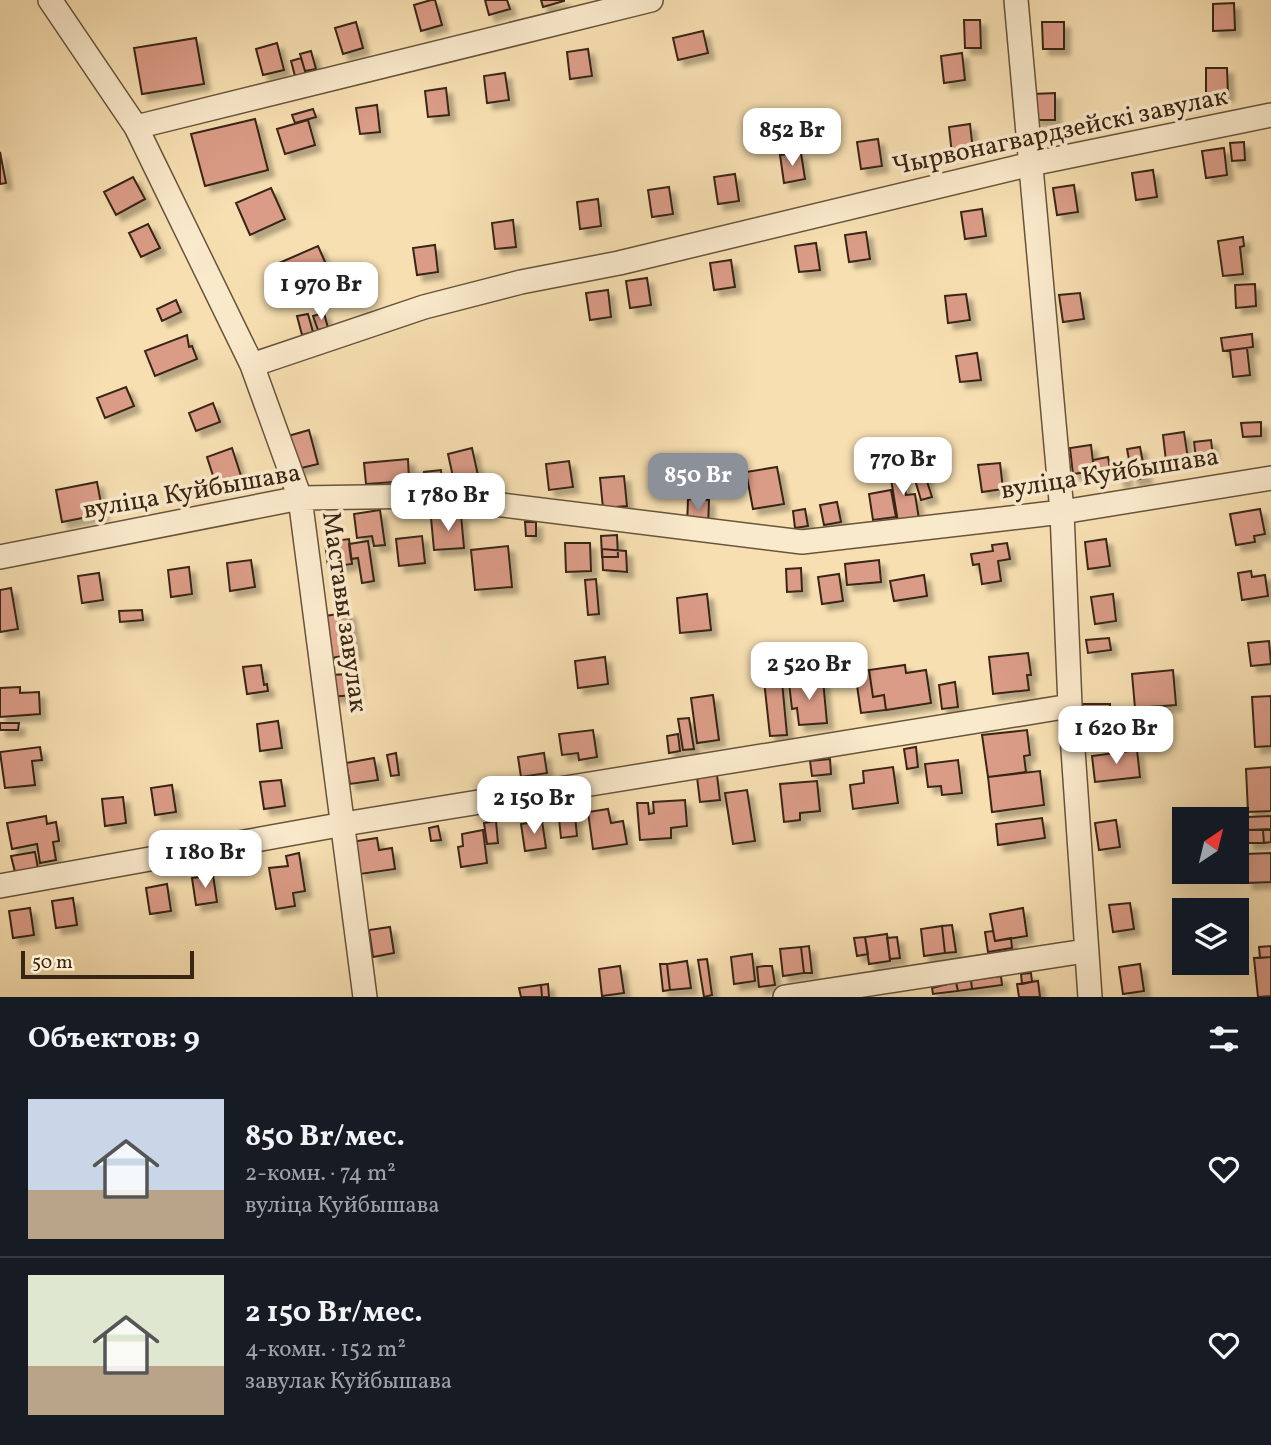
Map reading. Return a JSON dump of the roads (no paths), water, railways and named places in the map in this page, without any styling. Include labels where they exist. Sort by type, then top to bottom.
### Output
[{"type":"street","name":"Маставы завулак","points":[[50,0],[136,127],[252,365],[300,498],[365,997]]},
{"type":"street","points":[[136,127],[651,0]]},
{"type":"street","points":[[1016,0],[1062,512],[1070,706],[1090,997]]},
{"type":"street","name":"Чырвонагвардзейскі завулак","points":[[252,365],[424,307],[472,295],[619,263],[1031,164],[1271,115]]},
{"type":"street","name":"вуліца Куйбышава","points":[[0,556],[300,498],[429,496],[802,542],[1062,512],[1271,478]]},
{"type":"street","points":[[0,886],[344,824],[1070,706]]},
{"type":"street","points":[[785,997],[1085,951]]}]
